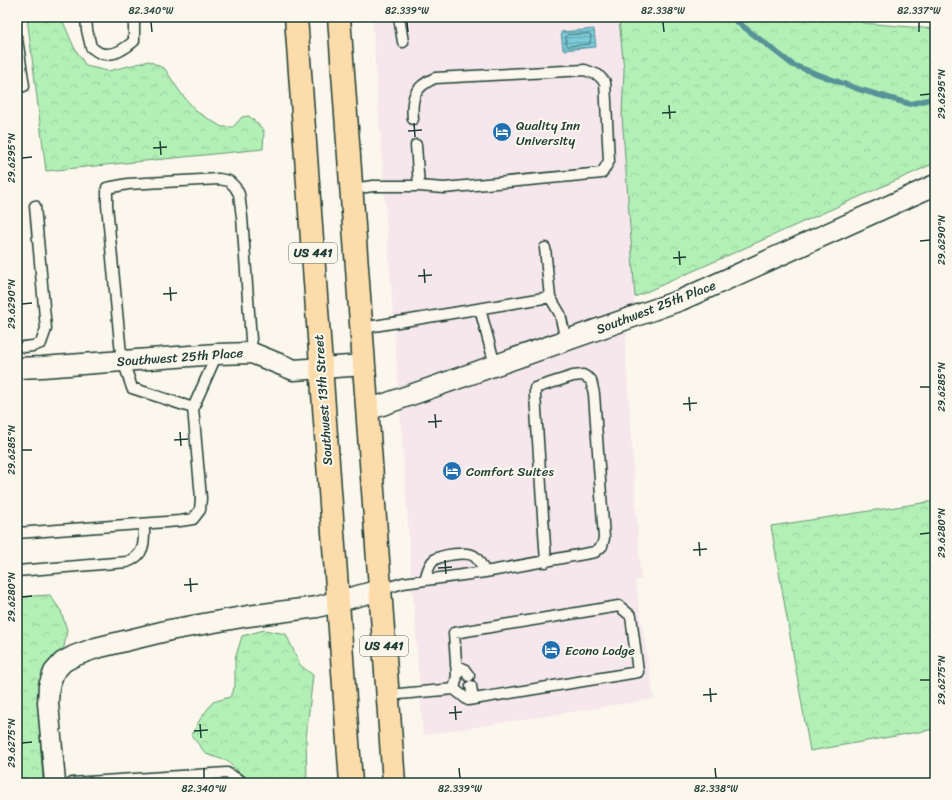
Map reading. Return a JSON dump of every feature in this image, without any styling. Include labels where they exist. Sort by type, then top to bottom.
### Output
[{"type":"main road","name":"Southwest 13th Street","points":[[296,17],[351,783]]},
{"type":"main road","name":"US 441","points":[[340,17],[394,783]]},
{"type":"street","name":"Southwest 25th Place","points":[[368,410],[681,300],[935,185]]},
{"type":"street","name":"Southwest 25th Place","points":[[20,368],[42,368],[252,352],[294,370],[364,365]]},
{"type":"street","points":[[55,783],[48,704],[49,686],[54,672],[63,662],[74,656],[96,648],[170,630],[248,616],[317,607],[380,590]]},
{"type":"lane","points":[[86,17],[91,47],[100,53],[111,53],[124,50],[134,41],[134,17]]},
{"type":"lane","points":[[399,17],[403,42]]},
{"type":"lane","points":[[17,39],[24,86],[17,87]]},
{"type":"lane","points":[[352,189],[373,186],[419,186],[444,188],[602,173],[609,161],[605,82],[598,75],[585,70],[435,78],[424,83],[416,92],[412,106],[414,119]]},
{"type":"lane","points":[[416,146],[419,186]]},
{"type":"lane","points":[[193,408],[132,388],[121,354],[107,205],[107,188],[128,184],[219,180],[229,181],[235,187],[239,194],[242,217],[252,352]]},
{"type":"lane","points":[[20,368],[20,345],[33,346],[41,343],[46,329],[35,206]]},
{"type":"lane","points":[[545,248],[550,297],[560,314],[566,340]]},
{"type":"lane","points":[[362,328],[550,297]]},
{"type":"lane","points":[[480,309],[495,365]]},
{"type":"lane","points":[[17,533],[193,519],[200,510],[201,498],[193,408],[217,354]]},
{"type":"lane","points":[[380,590],[403,583],[546,562],[595,552],[602,546],[604,538],[594,394],[591,380],[583,375],[573,376],[535,388],[534,394],[546,562]]},
{"type":"lane","points":[[17,571],[127,562],[135,559],[140,554],[144,544],[144,524]]},
{"type":"lane","points":[[425,580],[430,565],[435,560],[444,556],[455,554],[467,554],[474,556],[485,572]]},
{"type":"lane","points":[[388,695],[454,689],[468,700],[638,672],[631,616],[619,606],[454,634],[456,665],[454,689]]},
{"type":"lane","points":[[456,665],[464,669],[470,681],[473,699]]},
{"type":"lane","points":[[72,783],[227,773],[241,782]]},
{"type":"shaded area","points":[[372,17],[520,17],[520,22],[549,17],[616,17],[619,19],[624,70],[622,115],[635,297],[625,345],[641,580],[635,581],[654,699],[423,735]]},
{"type":"green space","points":[[27,17],[61,17],[74,47],[86,66],[108,71],[149,61],[165,69],[180,92],[197,112],[222,127],[233,127],[242,117],[249,116],[264,130],[263,149],[46,171]]},
{"type":"green space","points":[[616,17],[861,17],[863,23],[935,29],[935,163],[635,297],[622,115],[624,70],[619,19]]},
{"type":"green space","points":[[935,501],[935,729],[810,751],[771,526]]},
{"type":"green space","points":[[50,595],[61,611],[67,630],[64,647],[49,664],[39,691],[39,720],[43,783],[17,783],[17,597]]},
{"type":"green space","points":[[264,630],[286,634],[300,665],[313,675],[306,738],[307,783],[250,783],[227,761],[206,754],[191,735],[213,702],[230,697],[235,686],[235,659],[242,636]]},
{"type":"water","points":[[594,29],[596,47],[563,50],[561,32]]},
{"type":"waterway","points":[[731,17],[793,65],[858,89],[910,104],[935,98]]},
{"type":"place","name":"Quality Inn University","points":[[502,132]]},
{"type":"place","name":"Comfort Suites","points":[[452,471]]},
{"type":"place","name":"Econo Lodge","points":[[551,650]]}]
